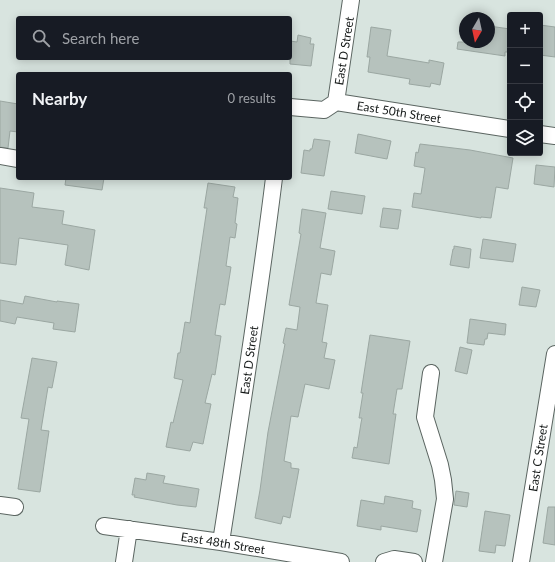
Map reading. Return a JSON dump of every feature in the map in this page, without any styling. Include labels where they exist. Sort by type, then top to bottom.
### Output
[{"type":"street","name":"East D Street","points":[[336,102],[352,0]]},
{"type":"street","points":[[292,107],[324,110],[336,102]]},
{"type":"street","name":"East 50th Street","points":[[336,102],[507,129]]},
{"type":"street","points":[[543,134],[555,136]]},
{"type":"street","points":[[0,156],[16,159]]},
{"type":"street","name":"East D Street","points":[[221,542],[249,361],[274,180]]},
{"type":"street","name":"East C Street","points":[[521,562],[555,354]]},
{"type":"street","points":[[431,373],[425,417],[440,465],[445,491],[445,499],[434,562]]},
{"type":"street","name":"East 48th Street","points":[[104,526],[221,542],[341,562]]},
{"type":"street","points":[[124,562],[129,529]]},
{"type":"street","points":[[384,562],[394,559],[414,562]]},
{"type":"building","points":[[543,25],[555,27],[555,57],[543,55]]},
{"type":"building","points":[[371,27],[391,30],[387,56],[429,63],[429,60],[444,63],[440,85],[431,83],[430,87],[409,84],[410,79],[368,72],[370,57],[367,57]]},
{"type":"building","points":[[495,27],[507,29],[507,52],[505,52],[505,56],[457,49],[458,42],[459,48],[495,48]]},
{"type":"building","points":[[298,35],[311,38],[310,44],[314,44],[311,66],[290,64],[290,60],[292,60],[292,41],[297,42]]},
{"type":"building","points":[[0,101],[16,104],[16,132],[10,131],[8,148],[0,147]]},
{"type":"building","points":[[358,134],[391,141],[387,159],[355,153]]},
{"type":"building","points":[[314,139],[330,141],[324,176],[301,173],[304,150],[310,151],[310,149],[312,149]]},
{"type":"building","points":[[420,144],[470,150],[513,158],[508,189],[496,187],[491,218],[481,218],[412,207],[414,193],[421,194],[425,168],[414,166],[416,152],[418,153]]},
{"type":"building","points":[[536,165],[555,167],[554,187],[534,184]]},
{"type":"building","points":[[66,180],[104,180],[102,190],[65,185]]},
{"type":"building","points":[[208,183],[235,187],[233,197],[238,198],[235,223],[237,224],[235,238],[230,237],[226,266],[231,267],[225,305],[220,304],[215,335],[221,336],[215,375],[212,374],[205,403],[211,404],[203,444],[193,442],[190,451],[166,447],[171,422],[173,423],[183,380],[174,378],[185,322],[190,323],[207,208],[204,208]]},
{"type":"building","points":[[0,188],[34,193],[32,207],[64,211],[62,224],[95,230],[89,270],[65,265],[68,245],[19,238],[16,265],[0,263]]},
{"type":"building","points":[[331,191],[365,196],[362,214],[328,209]]},
{"type":"building","points":[[383,208],[401,210],[398,229],[380,227]]},
{"type":"building","points":[[302,209],[326,213],[320,248],[335,251],[331,275],[321,273],[316,303],[328,305],[322,342],[327,343],[324,358],[335,360],[329,389],[305,384],[298,417],[291,416],[284,461],[291,463],[291,468],[299,469],[290,518],[283,516],[281,524],[255,518],[268,432],[285,344],[283,343],[286,328],[297,330],[300,307],[289,305],[301,234],[299,233]]},
{"type":"building","points":[[483,239],[516,244],[513,262],[480,258]]},
{"type":"building","points":[[454,246],[471,249],[469,268],[450,265]]},
{"type":"building","points":[[522,287],[540,290],[536,307],[519,305]]},
{"type":"building","points":[[25,296],[57,302],[79,304],[75,332],[53,329],[54,323],[17,317],[15,324],[0,321],[0,300],[23,304]]},
{"type":"building","points":[[470,319],[506,324],[505,335],[488,333],[484,345],[467,343]]},
{"type":"building","points":[[370,335],[410,341],[402,389],[397,389],[393,414],[396,414],[389,464],[352,458],[354,447],[357,448],[362,418],[359,418],[363,393],[361,393]]},
{"type":"building","points":[[460,347],[472,350],[467,374],[455,371]]},
{"type":"building","points":[[32,358],[57,362],[52,388],[48,387],[41,430],[49,431],[40,492],[18,489],[29,419],[21,418]]},
{"type":"building","points":[[147,473],[165,476],[163,483],[199,489],[196,507],[134,497],[135,495],[132,495],[135,478],[146,480]]},
{"type":"building","points":[[456,491],[469,493],[467,507],[454,505]]},
{"type":"building","points":[[385,496],[413,501],[412,508],[421,510],[417,532],[381,526],[381,530],[357,526],[361,500],[384,504]]},
{"type":"building","points":[[548,507],[555,507],[555,545],[543,543]]},
{"type":"building","points":[[485,511],[510,515],[505,546],[496,545],[495,553],[479,551]]}]
